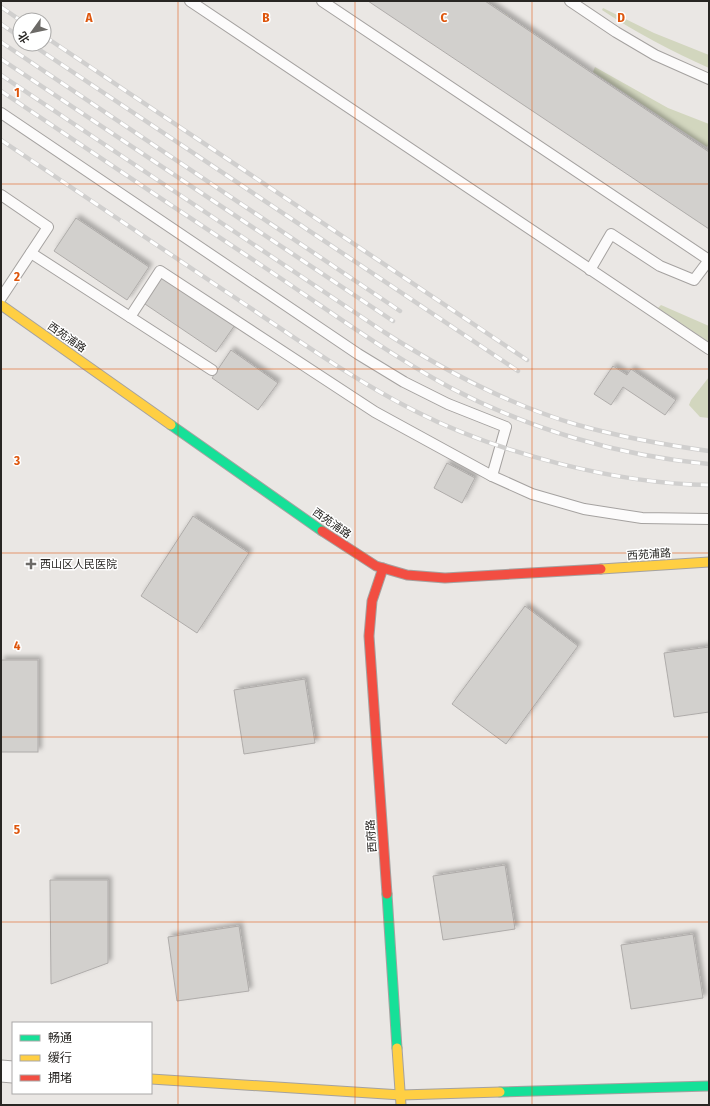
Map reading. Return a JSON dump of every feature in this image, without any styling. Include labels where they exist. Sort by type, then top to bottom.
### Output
[{"type":"street","name":"西苑浦路","points":[[1,305],[348,548],[376,566],[407,575],[445,578],[709,562]]},
{"type":"street","name":"西府路","points":[[383,568],[373,592],[369,614],[369,636],[401,1105]]},
{"type":"street","points":[[1,1071],[12,1072]]},
{"type":"street","points":[[152,1079],[401,1095],[709,1086]]},
{"type":"lane","points":[[190,1],[709,349]]},
{"type":"lane","points":[[322,1],[709,260],[694,280],[660,266],[611,234],[590,270]]},
{"type":"lane","points":[[576,3],[655,55],[709,79]]},
{"type":"lane","points":[[1,113],[358,354],[404,382],[448,404],[506,427],[492,476]]},
{"type":"lane","points":[[1,195],[48,227],[1,298]]},
{"type":"lane","points":[[31,253],[212,370]]},
{"type":"lane","points":[[130,317],[160,271],[375,412],[492,476],[532,494],[584,509],[642,518],[709,519]]},
{"type":"green space","points":[[603,8],[654,33],[709,55],[709,68],[641,34],[602,10]]},
{"type":"green space","points":[[595,67],[668,108],[709,124],[709,144],[707,147],[593,72]]},
{"type":"green space","points":[[661,305],[709,326],[709,342],[658,308]]},
{"type":"green space","points":[[709,377],[709,418],[700,417],[689,405],[691,400]]},
{"type":"building","points":[[368,1],[485,1],[709,152],[709,229]]},
{"type":"building","points":[[76,218],[149,267],[127,300],[54,251]]},
{"type":"building","points":[[161,275],[235,325],[216,352],[142,302]]},
{"type":"building","points":[[231,350],[278,383],[258,410],[212,378]]},
{"type":"building","points":[[613,366],[627,375],[631,369],[676,400],[665,415],[623,387],[611,405],[594,394]]},
{"type":"building","points":[[447,463],[475,478],[462,503],[434,488]]},
{"type":"building","points":[[193,516],[249,553],[197,633],[141,596]]},
{"type":"building","points":[[525,606],[578,646],[506,744],[452,704]]},
{"type":"building","points":[[709,647],[709,712],[674,717],[664,653]]},
{"type":"building","points":[[1,660],[38,660],[38,752],[1,752]]},
{"type":"building","points":[[305,679],[315,743],[244,754],[234,690]]},
{"type":"building","points":[[505,865],[515,929],[443,940],[433,876]]},
{"type":"building","points":[[50,880],[108,880],[108,963],[51,984]]},
{"type":"building","points":[[239,926],[249,991],[177,1001],[168,937]]},
{"type":"building","points":[[693,934],[703,998],[631,1009],[621,945]]},
{"type":"railway","points":[[1,7],[12,15]]},
{"type":"railway","points":[[1,24],[12,32]]},
{"type":"railway","points":[[52,41],[527,360]]},
{"type":"railway","points":[[1,42],[400,311]]},
{"type":"railway","points":[[43,52],[518,371]]},
{"type":"railway","points":[[1,59],[393,321]]},
{"type":"railway","points":[[1,75],[384,332],[430,360],[478,386],[527,408],[578,425],[643,440],[709,451]]},
{"type":"railway","points":[[1,91],[376,343],[449,387],[511,416],[575,438],[642,454],[709,464]]},
{"type":"railway","points":[[1,140],[318,354],[366,384],[415,411],[447,426],[483,440],[520,453],[558,463],[636,479],[709,485]]},
{"type":"traffic: fast","points":[[171,425],[322,531]]},
{"type":"traffic: fast","points":[[387,894],[397,1048]]},
{"type":"traffic: fast","points":[[500,1092],[709,1086]]},
{"type":"traffic: slow","points":[[1,305],[171,425]]},
{"type":"traffic: slow","points":[[601,569],[709,562]]},
{"type":"traffic: slow","points":[[397,1048],[401,1105]]},
{"type":"traffic: slow","points":[[152,1079],[401,1095],[500,1092]]},
{"type":"traffic: jam","points":[[322,531],[376,566],[407,575],[445,578],[601,569]]},
{"type":"traffic: jam","points":[[383,568],[372,601],[369,636],[387,894]]},
{"type":"place","name":"西山区人民医院","points":[[31,564]]}]
